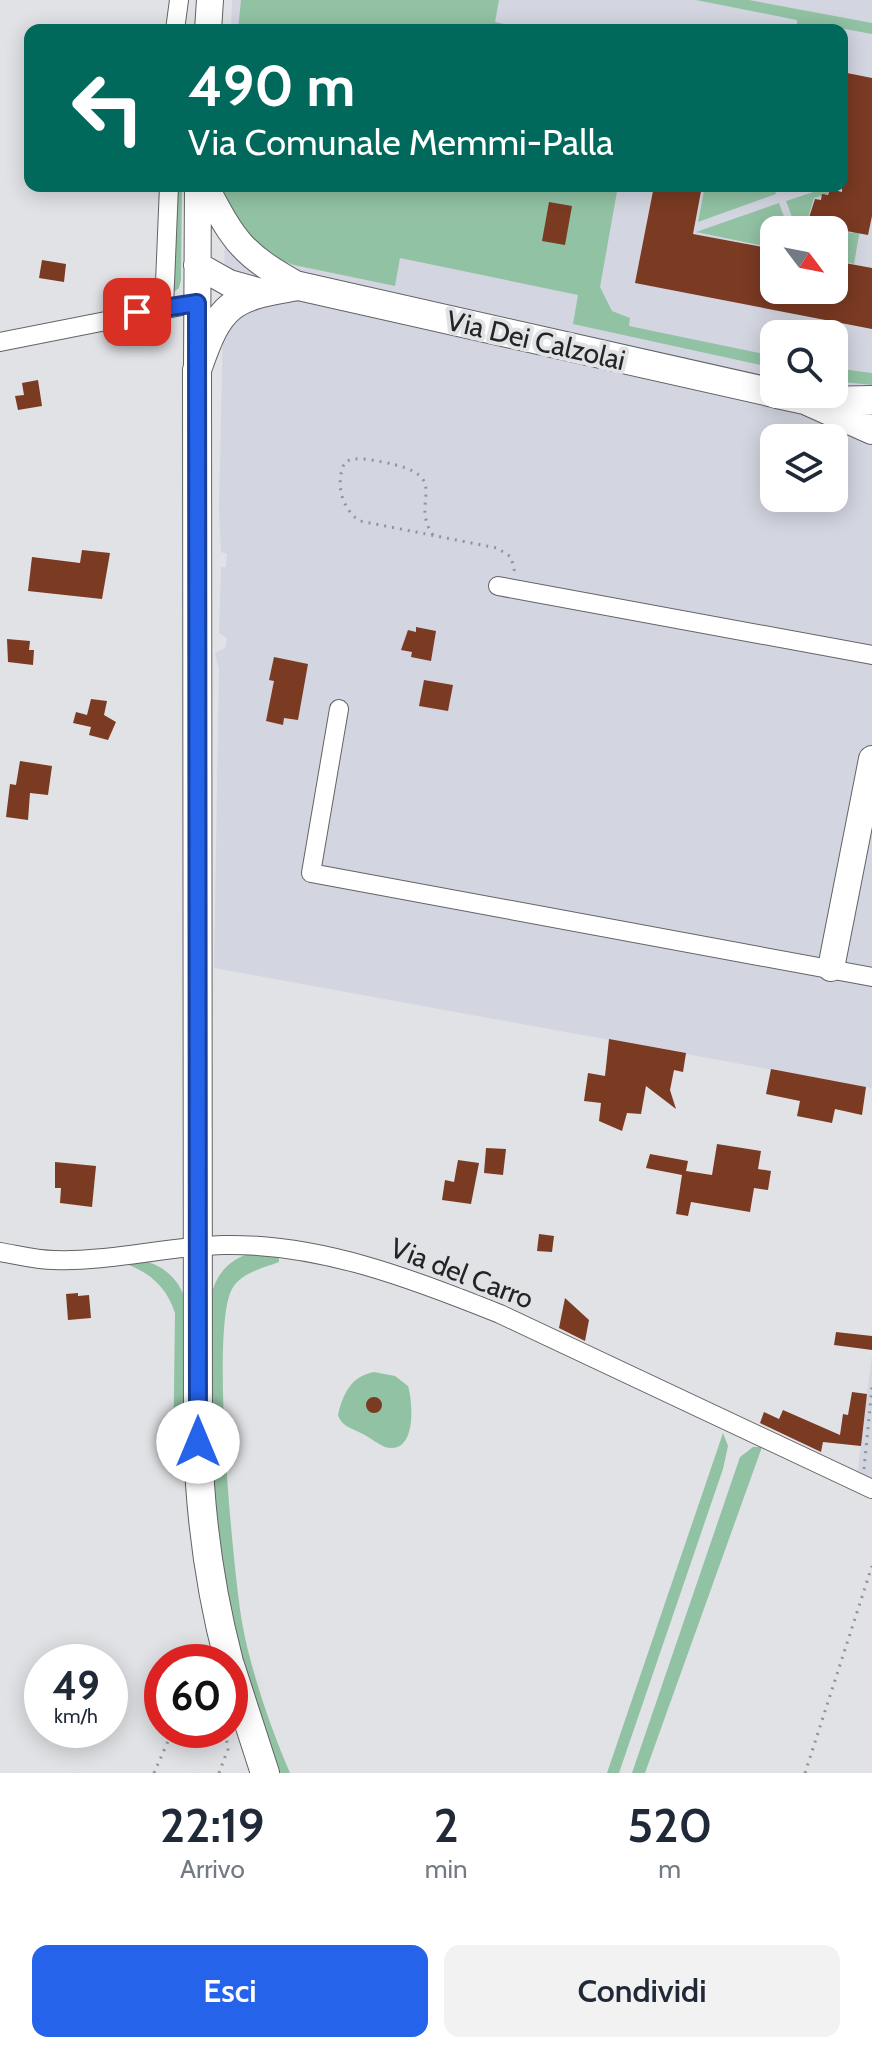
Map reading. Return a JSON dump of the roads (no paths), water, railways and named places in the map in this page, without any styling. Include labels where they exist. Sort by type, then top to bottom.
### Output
[{"type":"main road","points":[[225,1644],[213,1599],[200,1484],[197,370],[212,327],[235,301],[261,292],[299,286]]},
{"type":"main road","name":"Via Dei Calzolai","points":[[299,286],[760,390]]},
{"type":"main road","points":[[848,400],[872,400]]},
{"type":"main road","name":"Via Dei Calzolai","points":[[823,408],[872,430]]},
{"type":"main road","points":[[248,1720],[265,1773]]},
{"type":"street","points":[[176,24],[179,0]]},
{"type":"street","points":[[208,24],[210,0]]},
{"type":"street","points":[[164,307],[169,192]]},
{"type":"street","points":[[197,370],[198,192]]},
{"type":"street","points":[[208,192],[231,236],[259,263],[299,286]]},
{"type":"street","points":[[197,265],[259,263]]},
{"type":"street","points":[[197,265],[229,283],[261,292]]},
{"type":"street","points":[[0,342],[164,307],[197,303]]},
{"type":"street","points":[[506,587],[872,655]]},
{"type":"street","points":[[339,709],[311,873],[872,977]]},
{"type":"street","points":[[831,968],[872,759]]},
{"type":"street","name":"Via del Carro","points":[[0,1252],[55,1260],[197,1246],[253,1245],[303,1252],[374,1269],[448,1293],[867,1487]]}]
